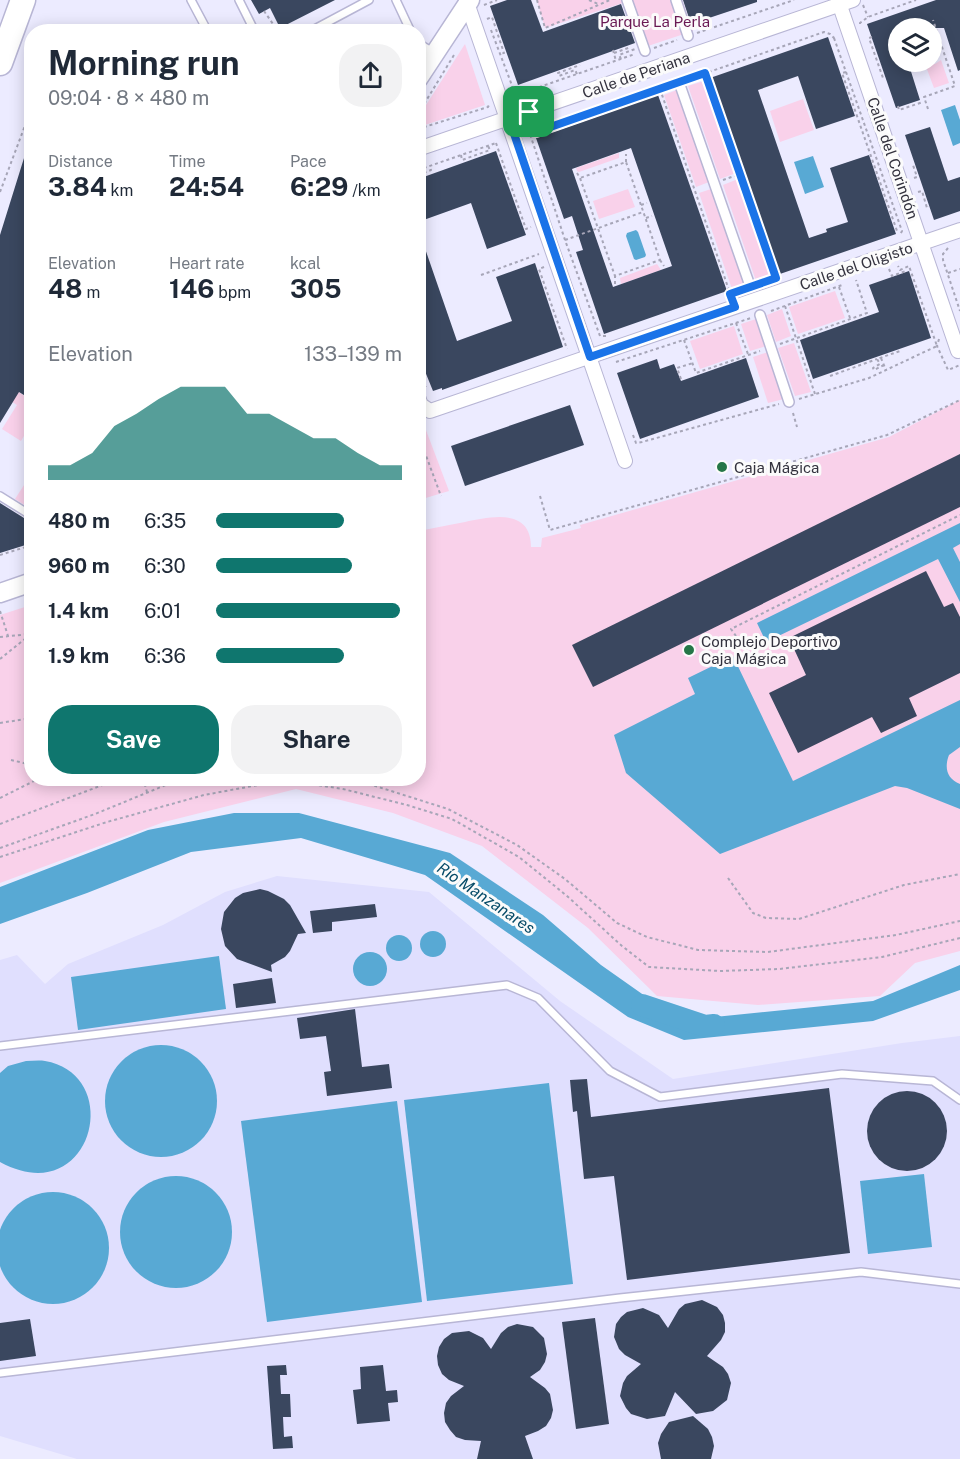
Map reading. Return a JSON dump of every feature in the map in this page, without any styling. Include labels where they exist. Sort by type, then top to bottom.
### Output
[{"type":"highway","points":[[0,63],[23,0]]},
{"type":"main road","points":[[426,67],[472,3]]},
{"type":"main road","points":[[0,594],[24,585]]},
{"type":"street","points":[[627,0],[645,51]]},
{"type":"street","points":[[676,0],[688,36]]},
{"type":"street","name":"Calle del Corindón","points":[[844,2],[959,358]]},
{"type":"street","name":"Calle de Periana","points":[[426,146],[844,2]]},
{"type":"street","points":[[472,3],[625,460]]},
{"type":"street","points":[[681,87],[749,283]]},
{"type":"street","name":"Calle del Oligisto","points":[[426,408],[430,411],[960,230]]},
{"type":"street","points":[[760,315],[789,402]]},
{"type":"lane","points":[[191,0],[204,24]]},
{"type":"lane","points":[[239,0],[252,24]]},
{"type":"lane","points":[[324,24],[369,0]]},
{"type":"lane","points":[[396,0],[407,24]]},
{"type":"lane","points":[[426,48],[435,53]]},
{"type":"lane","points":[[0,496],[24,511]]},
{"type":"lane","points":[[0,1046],[507,985],[538,998],[610,1071],[660,1096],[842,1074],[933,1082],[960,1100]]},
{"type":"lane","points":[[0,1373],[597,1301],[861,1272],[960,1284]]},
{"type":"path","points":[[472,3],[484,4],[497,0]]},
{"type":"path","points":[[537,0],[545,28],[610,0]]},
{"type":"path","points":[[589,0],[598,4]]},
{"type":"path","points":[[500,54],[504,53],[501,39],[492,17],[487,19],[500,54],[508,69],[516,96],[794,0]]},
{"type":"path","points":[[861,0],[868,17]]},
{"type":"path","points":[[834,38],[855,31],[868,17],[916,0]]},
{"type":"path","points":[[264,11],[273,24]]},
{"type":"path","points":[[855,31],[874,59],[883,78],[885,77]]},
{"type":"path","points":[[607,336],[600,336],[530,134],[824,32],[830,33],[834,38],[846,72],[842,73],[902,231],[901,235],[891,239]]},
{"type":"path","points":[[872,37],[869,38],[879,80]]},
{"type":"path","points":[[616,61],[614,51],[635,45],[636,48],[619,55],[621,59]]},
{"type":"path","points":[[928,109],[924,97],[955,86],[942,47]]},
{"type":"path","points":[[426,101],[455,53]]},
{"type":"path","points":[[577,75],[575,70],[559,76],[558,73],[580,64],[583,73]]},
{"type":"path","points":[[705,73],[776,278],[767,281]]},
{"type":"path","points":[[660,89],[735,307]]},
{"type":"path","points":[[522,93],[529,112]]},
{"type":"path","points":[[426,126],[488,107],[488,101]]},
{"type":"path","points":[[898,106],[899,110],[923,102]]},
{"type":"path","points":[[0,192],[24,128]]},
{"type":"path","points":[[426,167],[496,143],[520,216],[526,229],[531,227]]},
{"type":"path","points":[[461,155],[462,160],[473,158],[490,150],[488,146]]},
{"type":"path","points":[[626,154],[626,162],[643,213],[664,266]]},
{"type":"path","points":[[580,178],[626,162]]},
{"type":"path","points":[[913,178],[917,177],[914,164]]},
{"type":"path","points":[[426,172],[431,170],[430,166]]},
{"type":"path","points":[[910,169],[923,208]]},
{"type":"path","points":[[630,174],[637,172]]},
{"type":"path","points":[[577,174],[615,276],[615,284]]},
{"type":"path","points":[[918,192],[922,191],[927,208],[929,207]]},
{"type":"path","points":[[888,199],[897,231],[895,231]]},
{"type":"path","points":[[641,205],[647,203]]},
{"type":"path","points":[[565,240],[643,213]]},
{"type":"path","points":[[646,218],[651,216]]},
{"type":"path","points":[[656,247],[662,245]]},
{"type":"path","points":[[948,248],[943,254],[943,260],[960,311]]},
{"type":"path","points":[[481,275],[553,249]]},
{"type":"path","points":[[615,276],[660,260]]},
{"type":"path","points":[[633,435],[636,443],[642,442],[789,402],[869,378],[937,346],[909,267],[892,276],[889,269],[910,262],[914,264],[915,269],[943,260]]},
{"type":"path","points":[[544,266],[539,269],[541,277],[567,349]]},
{"type":"path","points":[[898,266],[900,270],[906,270]]},
{"type":"path","points":[[948,273],[960,269]]},
{"type":"path","points":[[616,364],[684,340],[760,315],[856,280],[867,313],[696,373],[684,340]]},
{"type":"path","points":[[839,287],[850,319]]},
{"type":"path","points":[[785,306],[815,394]]},
{"type":"path","points":[[554,310],[559,309]]},
{"type":"path","points":[[736,323],[748,355]]},
{"type":"path","points":[[830,376],[900,351]]},
{"type":"path","points":[[879,358],[886,370]]},
{"type":"path","points":[[879,358],[880,364],[873,368],[874,370],[884,365]]},
{"type":"path","points":[[948,370],[959,358]]},
{"type":"path","points":[[681,379],[676,368],[693,363]]},
{"type":"path","points":[[540,496],[550,530],[887,435],[960,400]]},
{"type":"path","points":[[789,402],[797,427]]},
{"type":"path","points":[[426,456],[441,496]]},
{"type":"path","points":[[736,636],[731,628],[960,515]]},
{"type":"path","points":[[0,555],[24,548]]},
{"type":"path","points":[[0,611],[8,636]]},
{"type":"path","points":[[0,637],[24,635]]},
{"type":"path","points":[[0,659],[24,640]]},
{"type":"path","points":[[0,723],[24,719]]},
{"type":"path","points":[[11,760],[24,763]]},
{"type":"path","points":[[0,798],[24,786]]},
{"type":"path","points":[[0,824],[105,786]]},
{"type":"path","points":[[145,786],[147,792]]},
{"type":"path","points":[[0,848],[96,814],[162,786]]},
{"type":"path","points":[[0,857],[107,822],[204,795],[250,786]]},
{"type":"path","points":[[322,786],[407,805],[452,819],[519,856],[649,967],[720,971],[778,969],[882,957],[960,938]]},
{"type":"path","points":[[375,786],[448,809],[517,845],[566,879],[617,923],[647,937],[698,950],[768,952],[896,935],[960,921]]},
{"type":"path","points":[[728,878],[753,913],[766,918],[799,919],[904,885],[960,874]]},
{"type":"shaded area","points":[[277,876],[429,892],[560,1001],[673,1079],[960,1036],[960,1459],[77,1459],[0,1436],[0,960],[17,955],[45,984],[68,964],[163,925],[225,892]]},
{"type":"green space","name":"Parque La Perla","points":[[537,0],[682,0],[693,31],[639,49],[623,3],[545,28]]},
{"type":"green space","points":[[465,44],[485,105],[426,125],[426,105]]},
{"type":"green space","points":[[942,63],[949,83],[934,88],[928,72],[942,72]]},
{"type":"green space","points":[[704,81],[736,173],[720,179],[688,86]]},
{"type":"green space","points":[[677,90],[709,182],[696,187],[664,95]]},
{"type":"green space","points":[[803,99],[814,130],[780,142],[770,111]]},
{"type":"green space","points":[[619,153],[619,158],[577,171],[576,168]]},
{"type":"green space","points":[[738,179],[771,275],[756,281],[723,185]]},
{"type":"green space","points":[[628,189],[635,207],[599,219],[593,201]]},
{"type":"green space","points":[[711,189],[745,285],[732,289],[699,193]]},
{"type":"green space","points":[[657,264],[661,270],[621,284],[620,278]]},
{"type":"green space","points":[[835,291],[845,318],[798,334],[789,307]]},
{"type":"green space","points":[[782,309],[791,336],[776,342],[767,315]]},
{"type":"green space","points":[[756,319],[766,346],[750,351],[741,324]]},
{"type":"green space","points":[[734,326],[743,354],[700,369],[690,341]]},
{"type":"green space","points":[[794,343],[811,392],[795,396],[778,348]]},
{"type":"green space","points":[[768,352],[784,399],[768,403],[753,357]]},
{"type":"green space","points":[[0,380],[24,395],[24,436],[21,441],[2,429],[17,405],[0,394]]},
{"type":"green space","name":"Complejo Deportivo Caja Mágica","points":[[960,400],[960,951],[915,963],[880,996],[758,1005],[657,996],[588,928],[482,846],[393,813],[296,789],[164,822],[0,883],[0,615],[24,607],[24,786],[426,786],[426,530],[486,518],[507,518],[517,520],[524,526],[529,534],[531,547],[541,547],[542,538],[581,528],[580,525],[889,437]]},
{"type":"green space","points":[[426,430],[449,491],[426,498]]},
{"type":"green space","points":[[24,485],[24,505],[15,499]]},
{"type":"water","points":[[955,105],[960,120],[960,143],[953,146],[941,110]]},
{"type":"water","points":[[813,156],[824,187],[805,194],[794,162]]},
{"type":"water","points":[[636,230],[646,255],[636,260],[626,236],[627,233]]},
{"type":"water","points":[[960,523],[960,544],[953,548],[960,562],[960,602],[938,559],[766,642],[757,623]]},
{"type":"water","points":[[733,656],[793,781],[960,700],[960,747],[949,755],[947,764],[949,776],[960,784],[960,809],[907,788],[895,786],[720,854],[626,773],[614,735],[695,694],[688,678]]},
{"type":"water","points":[[234,813],[299,813],[450,853],[543,915],[601,965],[672,1015],[685,1020],[873,1001],[960,965],[960,990],[873,1021],[684,1040],[628,1017],[425,875],[301,838],[191,852],[0,924],[0,887],[148,830]]},
{"type":"water","points":[[433,931],[442,935],[446,944],[442,953],[433,957],[424,953],[420,944],[424,935]]},
{"type":"water","points":[[399,935],[408,939],[412,948],[408,957],[399,961],[390,957],[386,948],[390,939]]},
{"type":"water","points":[[370,952],[382,957],[387,969],[382,981],[370,986],[358,981],[353,969],[358,957]]},
{"type":"water","points":[[219,956],[226,1009],[78,1030],[71,977]]},
{"type":"water","points":[[161,1045],[183,1049],[201,1061],[213,1079],[217,1101],[213,1123],[201,1141],[183,1153],[161,1157],[139,1153],[121,1141],[109,1123],[105,1101],[109,1079],[121,1061],[139,1049]]},
{"type":"water","points":[[26,1061],[45,1061],[70,1071],[85,1090],[91,1112],[87,1136],[76,1156],[57,1169],[32,1173],[0,1162],[0,1073],[8,1066]]},
{"type":"water","points":[[549,1083],[573,1284],[427,1301],[404,1100]]},
{"type":"water","points":[[397,1101],[422,1302],[267,1322],[241,1121]]},
{"type":"water","points":[[924,1174],[932,1247],[868,1254],[860,1181]]},
{"type":"water","points":[[176,1176],[198,1180],[216,1192],[228,1210],[232,1232],[228,1254],[216,1272],[198,1284],[176,1288],[154,1284],[136,1272],[124,1254],[120,1232],[124,1210],[136,1192],[154,1180]]},
{"type":"water","points":[[42,1193],[64,1193],[84,1201],[100,1217],[108,1237],[108,1259],[100,1279],[84,1295],[64,1303],[42,1303],[22,1295],[6,1279],[-1,1262],[-1,1234],[6,1217],[22,1201]]},
{"type":"building","points":[[251,0],[335,0],[288,24],[278,24],[270,8],[259,14]]},
{"type":"building","points":[[507,0],[531,0],[543,32],[621,4],[635,43],[518,85],[490,6]]},
{"type":"building","points":[[683,0],[757,0],[757,2],[691,24]]},
{"type":"building","points":[[936,0],[960,0],[960,70],[958,71],[944,28],[942,28],[942,18],[888,18],[888,72],[911,72],[920,100],[896,108],[867,24]]},
{"type":"building","points":[[828,37],[855,116],[816,129],[798,76],[758,90],[809,238],[827,232],[826,229],[848,222],[830,168],[869,155],[896,234],[777,275],[710,78]]},
{"type":"building","points":[[658,95],[727,291],[604,334],[576,252],[583,250],[572,216],[564,219],[536,138]],"holes":[[[631,148],[672,266],[613,287],[572,169]]]},
{"type":"building","points":[[930,127],[948,181],[960,177],[960,211],[934,220],[905,135]]},
{"type":"building","points":[[496,151],[526,235],[487,249],[471,203],[426,219],[426,176]]},
{"type":"building","points":[[24,158],[24,395],[19,392],[0,423],[0,235]]},
{"type":"building","points":[[426,251],[457,341],[512,321],[496,277],[535,263],[563,347],[442,390],[442,388],[433,391],[426,374]]},
{"type":"building","points":[[909,271],[931,338],[813,379],[800,340],[879,312],[869,285]]},
{"type":"building","points":[[746,358],[759,397],[640,439],[617,373],[657,359],[660,369],[674,364],[681,381]]},
{"type":"building","points":[[570,405],[584,445],[465,486],[451,446]]},
{"type":"building","points":[[960,454],[960,507],[593,687],[572,645]]},
{"type":"building","points":[[0,503],[24,518],[24,546],[0,553]]},
{"type":"building","points":[[926,571],[944,607],[953,603],[960,617],[960,673],[909,698],[917,716],[881,733],[872,717],[798,753],[769,693],[806,675],[789,638]]},
{"type":"building","points":[[260,889],[284,899],[306,933],[298,934],[285,957],[271,965],[272,972],[237,959],[225,946],[221,929],[224,912],[235,898],[243,893]]},
{"type":"building","points":[[375,904],[377,917],[332,922],[332,931],[313,933],[310,911]]},
{"type":"building","points":[[272,978],[276,1003],[236,1008],[233,984]]},
{"type":"building","points":[[355,1009],[362,1067],[389,1064],[392,1088],[327,1096],[324,1072],[331,1071],[326,1036],[300,1039],[297,1018]]},
{"type":"building","points":[[587,1079],[591,1117],[829,1088],[850,1253],[627,1280],[614,1176],[584,1179],[577,1111],[573,1112],[570,1080]]},
{"type":"building","points":[[907,1091],[922,1094],[935,1103],[944,1116],[947,1131],[944,1146],[935,1159],[922,1168],[907,1171],[892,1168],[879,1159],[870,1146],[867,1131],[870,1116],[879,1103],[892,1094]]},
{"type":"building","points":[[702,1300],[717,1307],[725,1323],[725,1332],[721,1340],[707,1356],[723,1367],[728,1374],[731,1383],[727,1400],[713,1411],[696,1414],[675,1392],[665,1416],[647,1419],[631,1414],[620,1396],[627,1376],[641,1364],[619,1349],[614,1337],[616,1324],[627,1312],[643,1308],[659,1315],[668,1328],[679,1309],[685,1304]]},
{"type":"building","points":[[595,1318],[609,1424],[576,1429],[562,1322]]},
{"type":"building","points":[[30,1319],[36,1356],[0,1361],[0,1323]]},
{"type":"building","points":[[517,1324],[533,1327],[544,1338],[547,1354],[545,1362],[540,1370],[530,1377],[550,1394],[553,1410],[551,1418],[546,1426],[525,1436],[533,1459],[477,1459],[481,1441],[456,1437],[445,1422],[446,1403],[464,1386],[449,1380],[442,1374],[437,1356],[439,1347],[452,1333],[469,1331],[483,1338],[491,1349],[501,1333]]},
{"type":"building","points":[[286,1365],[287,1375],[280,1375],[281,1394],[290,1394],[291,1417],[283,1417],[284,1437],[292,1436],[293,1448],[273,1449],[267,1366]]},
{"type":"building","points":[[383,1365],[386,1391],[397,1390],[398,1402],[388,1403],[390,1421],[357,1424],[353,1390],[361,1389],[360,1367]]},
{"type":"building","points":[[693,1416],[708,1429],[712,1437],[714,1446],[711,1459],[661,1459],[658,1443],[669,1422]]},
{"type":"waterway","name":"Río Manzanares","points":[[642,1005],[705,1026],[714,1025]]},
{"type":"place","name":"Caja Mágica","points":[[722,467]]},
{"type":"place","name":"Complejo Deportivo Caja Mágica","points":[[689,650]]},
{"type":"route","points":[[705,73],[776,278],[730,294],[735,307],[590,357],[509,119],[529,112],[536,132],[705,73]]}]
